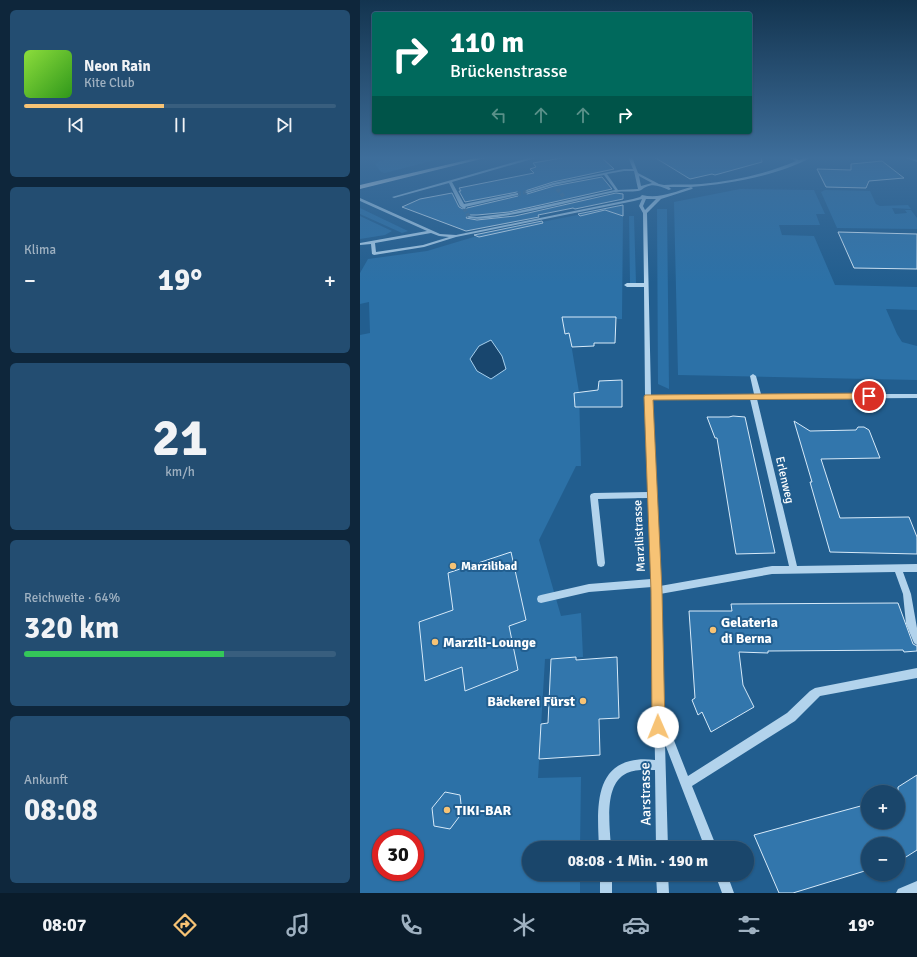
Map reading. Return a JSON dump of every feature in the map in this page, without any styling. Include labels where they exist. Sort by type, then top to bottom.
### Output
[{"type":"street","points":[[360,199],[431,232],[439,235],[456,236]]},
{"type":"street","points":[[459,199],[463,207],[498,199]]},
{"type":"street","points":[[565,199],[567,202]]},
{"type":"street","points":[[469,217],[474,219],[500,214],[509,214],[582,199]]},
{"type":"street","points":[[373,242],[374,254],[424,246],[456,236],[638,199]]},
{"type":"street","points":[[634,200],[642,203],[643,199]]},
{"type":"street","points":[[645,213],[659,199]]},
{"type":"street","name":"Marzilistrasse","points":[[642,203],[641,208],[645,213],[648,397],[656,587],[658,715],[708,841]]},
{"type":"street","points":[[360,244],[431,232]]},
{"type":"street","points":[[627,285],[646,285]]},
{"type":"street","name":"Erlenweg","points":[[753,376],[756,396],[794,569]]},
{"type":"street","points":[[648,397],[917,396]]},
{"type":"street","points":[[601,563],[594,496],[651,496]]},
{"type":"street","points":[[541,599],[589,588],[656,587],[772,570],[917,568]]},
{"type":"street","points":[[898,569],[907,594],[911,624],[917,640]]},
{"type":"street","points":[[686,784],[791,717],[813,694],[818,691],[917,673]]},
{"type":"street","name":"Aarstrasse","points":[[658,715],[662,841]]},
{"type":"street","points":[[606,841],[605,799],[609,782],[614,775],[626,767],[659,765]]},
{"type":"street","points":[[606,881],[606,893]]},
{"type":"street","points":[[662,881],[663,893]]},
{"type":"street","points":[[724,881],[728,893]]},
{"type":"street","points":[[902,893],[917,887]]},
{"type":"shaded area","points":[[691,199],[818,199],[825,214],[816,214],[820,225],[779,225],[782,235],[814,236],[835,285],[917,287],[917,310],[886,309],[902,342],[917,346],[917,380],[678,375],[674,202]]},
{"type":"shaded area","points":[[824,199],[874,199],[876,204],[880,206],[908,205],[911,209],[892,208],[895,214],[907,213],[905,210],[911,210],[917,218],[917,229],[837,228]]},
{"type":"shaded area","points":[[360,208],[408,231],[402,233],[360,214]]},
{"type":"shaded area","name":"Marzilibad","points":[[607,209],[623,214],[622,319],[567,319],[579,392],[581,466],[576,466],[539,540],[561,616],[581,613],[583,657],[545,659],[538,778],[581,777],[580,841],[522,841],[522,881],[580,881],[580,893],[360,893],[360,335],[370,333],[369,302],[360,304],[360,273],[368,259],[427,251],[487,233]]},
{"type":"shaded area","points":[[657,209],[667,209],[669,389],[658,384]]},
{"type":"shaded area","points":[[360,216],[392,231],[385,235],[360,239]]},
{"type":"shaded area","points":[[629,216],[634,216],[636,283],[630,283]]},
{"type":"shaded area","points":[[491,340],[502,356],[506,369],[491,379],[477,371],[470,359],[479,346]]},
{"type":"building","points":[[422,199],[455,199],[459,207],[465,210],[467,208],[507,199],[569,199],[509,212],[468,215],[466,218],[477,220],[515,216],[591,199],[623,199],[466,231],[402,207]]},
{"type":"building","points":[[463,199],[482,199],[465,202]]},
{"type":"building","points":[[623,205],[623,216],[605,210],[580,216],[578,214]]},
{"type":"building","points":[[542,221],[543,223],[479,237],[474,235]]},
{"type":"building","points":[[838,232],[917,234],[917,269],[854,268]]},
{"type":"building","points":[[562,317],[616,317],[615,343],[594,343],[594,346],[572,347],[569,333],[565,334]]},
{"type":"building","points":[[622,380],[622,407],[575,407],[574,393],[598,390],[599,381]]},
{"type":"building","points":[[707,417],[745,417],[775,553],[736,554],[717,438],[715,438]]},
{"type":"building","points":[[794,421],[810,431],[856,430],[858,427],[864,427],[869,430],[880,458],[821,459],[840,518],[909,517],[917,537],[917,554],[830,552]]},
{"type":"building","points":[[511,552],[526,620],[509,626],[518,670],[465,691],[462,667],[425,681],[419,622],[453,610],[448,573]]},
{"type":"building","points":[[898,603],[913,644],[917,646],[917,651],[739,652],[743,685],[754,707],[711,732],[702,712],[698,715],[692,700],[695,698],[689,611],[732,611],[731,604]]},
{"type":"building","points":[[576,657],[576,660],[617,657],[619,718],[599,719],[600,755],[539,759],[541,724],[548,723],[551,659]]},
{"type":"building","points":[[917,775],[917,850],[905,858],[905,837],[861,837],[861,872],[793,893],[779,893],[754,835],[861,806],[861,829],[905,829],[905,785],[901,785]]},
{"type":"building","name":"TIKI-BAR","points":[[445,792],[460,795],[462,813],[450,829],[434,826],[432,808]]},
{"type":"tunnel","points":[[464,208],[469,217]]},
{"type":"place","name":"Marzilibad","points":[[453,566]]},
{"type":"place","name":"Gelateria di Berna","points":[[713,630]]},
{"type":"place","name":"Marzili-Lounge","points":[[435,642]]},
{"type":"place","name":"Bäckerei Fürst","points":[[583,701]]},
{"type":"place","name":"TIKI-BAR","points":[[447,810]]},
{"type":"route","points":[[658,727],[656,591],[648,397],[869,396]]}]
